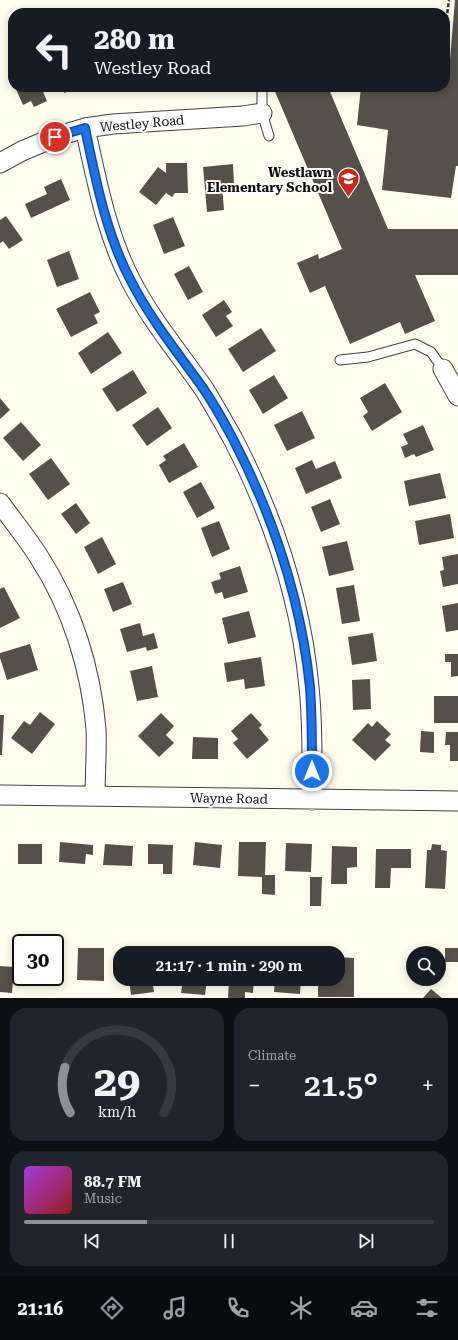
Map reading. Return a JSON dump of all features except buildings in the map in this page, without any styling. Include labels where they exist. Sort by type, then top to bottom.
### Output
[{"type":"street","name":"Westley Road","points":[[0,163],[22,150],[55,137],[85,128],[114,124],[243,116],[262,113]]},
{"type":"street","points":[[85,128],[102,206],[115,245],[131,281],[151,316],[204,390],[233,439],[259,494],[283,557],[301,630],[310,687],[312,800]]},
{"type":"street","points":[[443,369],[458,396]]},
{"type":"street","points":[[0,503],[40,558],[58,591],[74,628],[85,665],[92,699],[96,731],[95,796]]},
{"type":"street","name":"Wayne Road","points":[[0,795],[458,801]]},
{"type":"lane","points":[[262,92],[262,113],[269,136]]},
{"type":"lane","points":[[340,360],[368,357],[415,344],[431,352],[443,369]]},
{"type":"place","name":"Westlawn Elementary School","points":[[348,198]]},
{"type":"route","points":[[55,137],[85,128],[102,206],[115,245],[131,281],[151,316],[204,390],[233,439],[259,494],[283,557],[301,630],[310,687],[312,771]]}]
